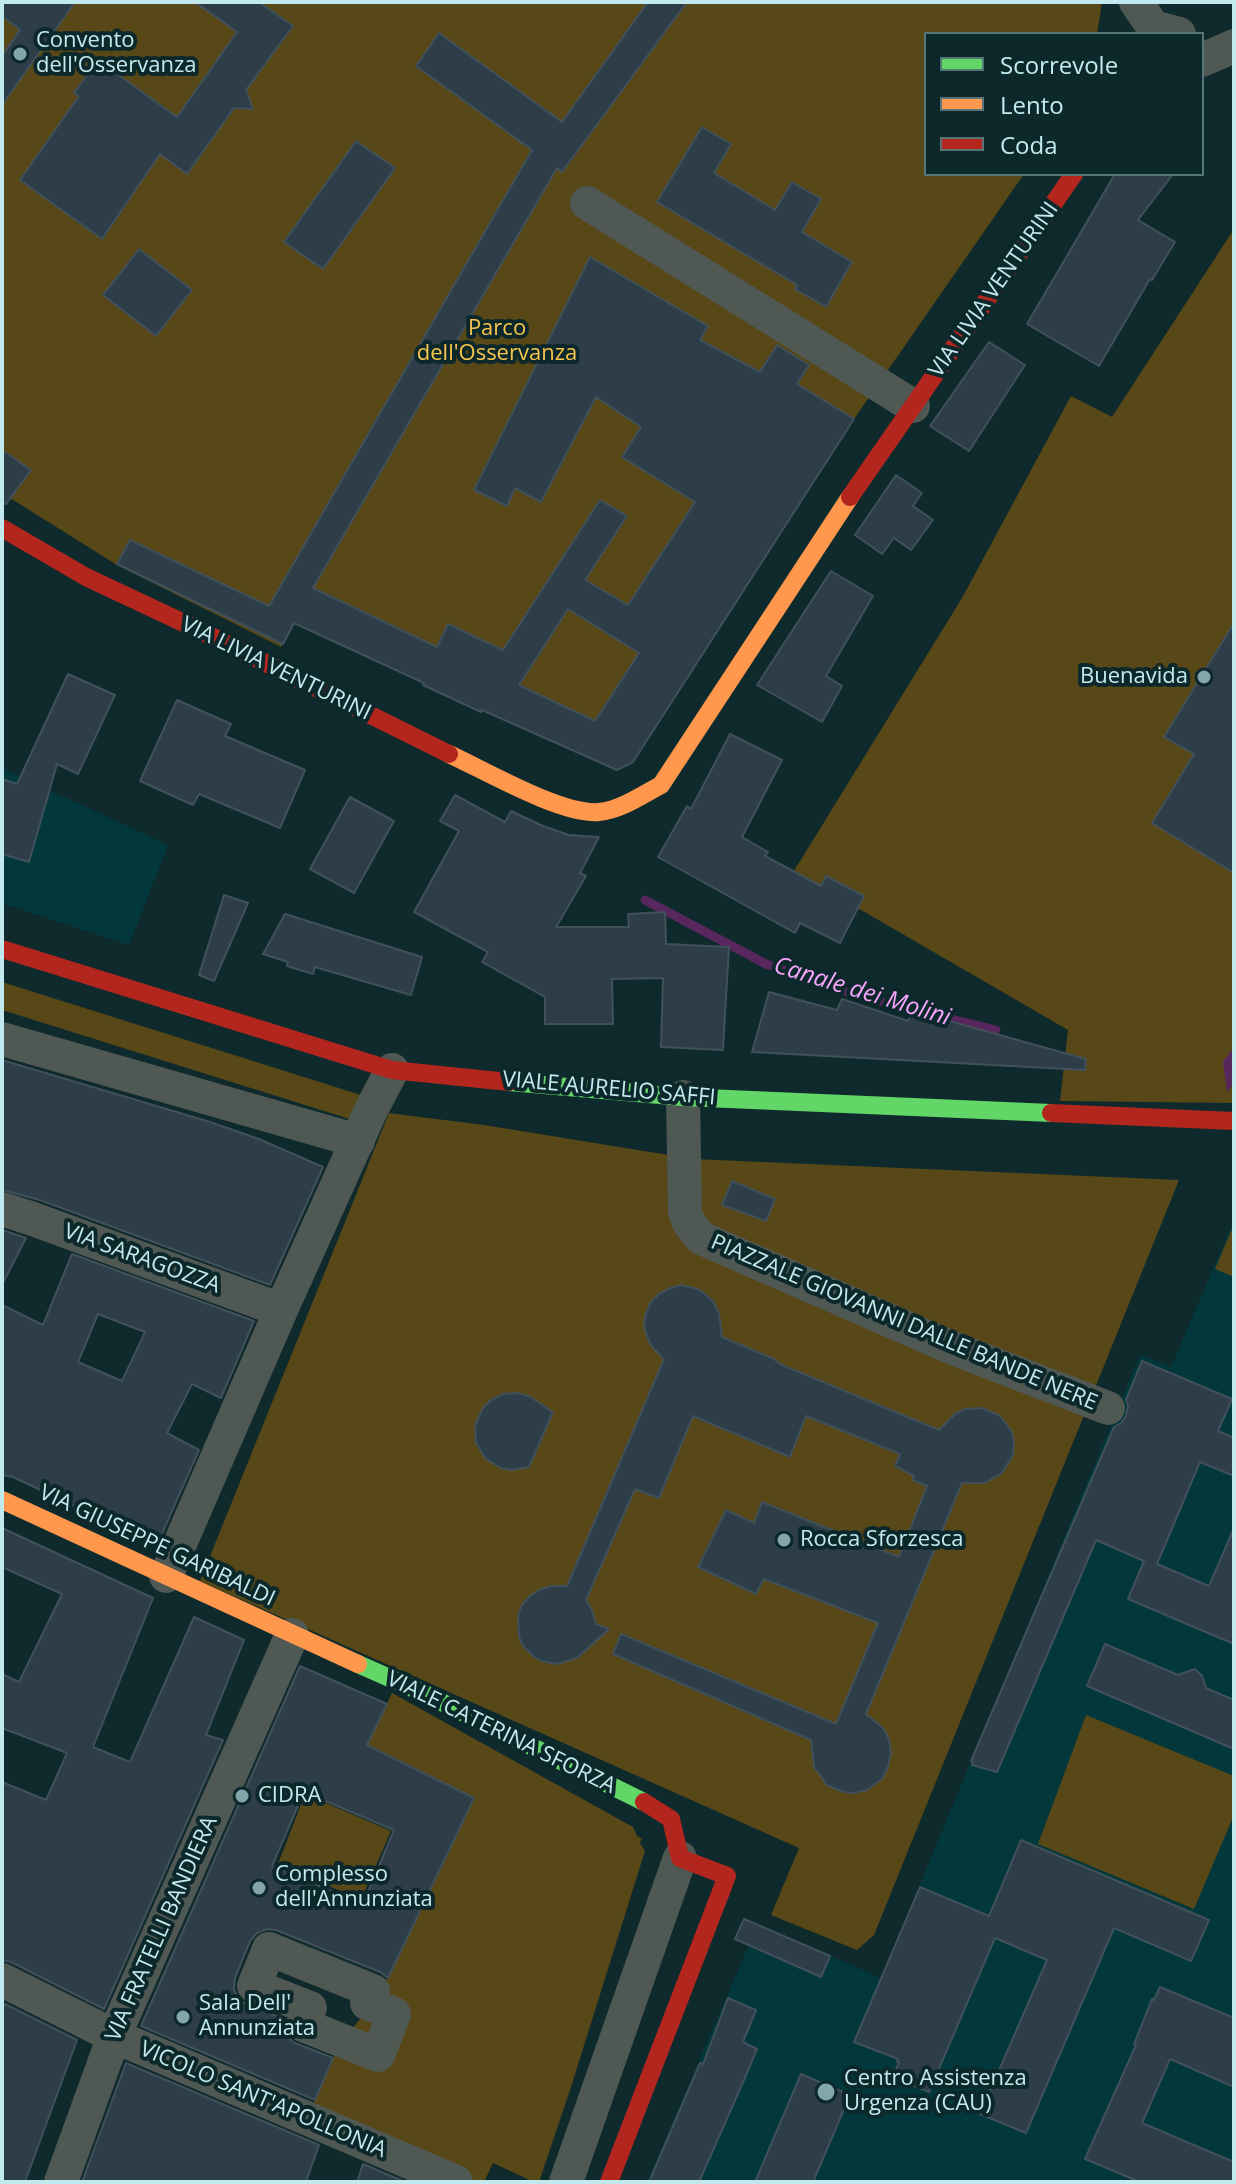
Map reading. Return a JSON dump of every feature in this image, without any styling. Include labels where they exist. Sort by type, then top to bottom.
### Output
[{"type":"street","points":[[1131,32],[1135,2]]},
{"type":"street","points":[[1135,2],[1153,27],[1172,32]]},
{"type":"street","points":[[1204,37],[1234,36]]},
{"type":"street","points":[[1204,59],[1234,46]]},
{"type":"street","name":"VIA LIVIA VENTURINI","points":[[2,528],[86,577],[203,632],[550,806],[599,812],[618,808],[661,785],[843,508],[1073,176]]},
{"type":"street","points":[[587,203],[913,406]]},
{"type":"street","name":"VIALE AURELIO SAFFI","points":[[2,949],[392,1070],[683,1097],[1234,1121]]},
{"type":"street","points":[[2,1039],[358,1141]]},
{"type":"street","points":[[166,1576],[281,1310],[392,1070]]},
{"type":"street","name":"PIAZZALE GIOVANNI DALLE BANDE NERE","points":[[683,1097],[685,1212],[701,1238],[955,1349],[1108,1408]]},
{"type":"street","name":"VIA SARAGOZZA","points":[[2,1209],[281,1310]]},
{"type":"street","name":"VIA GIUSEPPE GARIBALDI","points":[[2,1500],[292,1635]]},
{"type":"street","name":"VIALE CATERINA SFORZA","points":[[292,1635],[419,1691],[655,1807],[671,1819],[680,1858]]},
{"type":"street","name":"VIA FRATELLI BANDIERA","points":[[61,2182],[114,2036],[292,1635]]},
{"type":"street","points":[[566,2182],[680,1858],[727,1876],[609,2182]]},
{"type":"street","name":"VICOLO SANT'APOLLONIA","points":[[2,1980],[114,2036],[456,2182]]},
{"type":"shaded area","points":[[2,768],[168,845],[129,945],[2,903]]},
{"type":"shaded area","points":[[1234,1047],[1234,1083],[1227,1092],[1223,1062]]},
{"type":"shaded area","points":[[1234,1220],[1234,2182],[647,2182],[758,1924],[881,1978],[1140,1355],[1171,1367]]},
{"type":"green space","name":"Parco dell'Osservanza","points":[[2,2],[1102,2],[1097,32],[924,32],[924,176],[1023,176],[854,419],[633,762],[617,770],[294,624],[281,647],[117,565],[2,493]]},
{"type":"green space","points":[[1234,229],[1234,1103],[1060,1101],[1068,1030],[794,871],[962,598],[1071,396],[1112,417]]},
{"type":"green space","points":[[2,982],[361,1095],[353,1120],[2,1010]]},
{"type":"green space","points":[[389,1113],[693,1159],[1179,1180],[874,1935],[857,1950],[771,1915],[799,1848],[200,1581]]},
{"type":"green space","points":[[1234,1224],[1234,1277],[1215,1269]]},
{"type":"green space","points":[[392,1693],[633,1827],[642,1839],[640,1843],[645,1851],[539,2182],[493,2163],[484,2182],[465,2182],[309,2113],[339,2044],[381,1991],[474,1798],[367,1745]]},
{"type":"green space","points":[[1086,1715],[1234,1776],[1234,1815],[1194,1909],[1038,1844]]},
{"type":"green space","points":[[305,1794],[391,1831],[361,1900],[278,1864]]},
{"type":"building","name":"Convento dell'Osservanza","points":[[2,2],[75,2],[2,105],[2,56],[20,30],[2,16]]},
{"type":"building","points":[[195,2],[259,2],[293,26],[246,90],[253,109],[234,108],[187,174],[160,154],[102,239],[20,180],[79,96],[74,93],[98,60],[177,117],[237,32]]},
{"type":"building","points":[[648,2],[687,2],[562,172],[557,168],[313,588],[437,647],[448,624],[503,650],[600,500],[627,516],[585,580],[628,605],[695,502],[622,457],[641,427],[596,397],[541,502],[515,488],[507,506],[474,490],[590,257],[708,326],[700,340],[760,372],[777,345],[809,365],[797,384],[854,419],[633,762],[617,770],[481,712],[294,623],[283,644],[117,564],[130,540],[269,606],[532,150],[416,66],[439,33],[562,122]],"holes":[[[568,609],[639,653],[595,721],[519,685]]]},
{"type":"building","points":[[702,127],[731,144],[714,173],[775,210],[792,182],[821,199],[802,232],[852,262],[826,307],[795,289],[797,285],[657,202]]},
{"type":"building","points":[[356,141],[395,168],[323,269],[284,242]]},
{"type":"building","points":[[1114,176],[1171,176],[1138,220],[1175,242],[1099,366],[1027,324]]},
{"type":"building","points":[[139,249],[192,290],[156,336],[103,295]]},
{"type":"building","points":[[989,342],[1025,365],[969,451],[930,426]]},
{"type":"building","points":[[2,450],[31,470],[6,504],[2,503]]},
{"type":"building","points":[[896,475],[922,493],[913,506],[933,520],[911,550],[894,538],[882,554],[855,535]]},
{"type":"building","points":[[831,571],[873,596],[826,676],[842,686],[822,722],[757,685]]},
{"type":"building","points":[[1234,623],[1234,873],[1152,823],[1194,754],[1164,737]]},
{"type":"building","points":[[68,674],[115,695],[78,774],[57,764],[29,862],[2,854],[2,779],[17,784]]},
{"type":"building","points":[[177,700],[231,724],[225,736],[305,770],[280,828],[199,794],[193,805],[140,781]]},
{"type":"building","points":[[730,734],[782,760],[742,837],[768,852],[765,856],[821,886],[826,876],[864,896],[840,943],[800,923],[795,933],[658,857],[687,806],[691,809]]},
{"type":"building","points":[[455,795],[505,822],[511,811],[569,835],[599,837],[580,873],[586,876],[556,927],[629,927],[628,914],[665,912],[666,944],[729,947],[723,1050],[661,1047],[663,978],[612,979],[613,1024],[545,1024],[545,997],[482,962],[488,952],[414,912],[459,831],[440,821]]},
{"type":"building","points":[[350,797],[394,821],[354,893],[310,869]]},
{"type":"building","points":[[224,895],[248,903],[214,981],[199,975]]},
{"type":"building","points":[[285,914],[422,957],[411,995],[315,967],[313,974],[263,954]]},
{"type":"building","points":[[769,992],[837,1010],[842,999],[908,1021],[913,1011],[1086,1059],[1085,1070],[752,1052]]},
{"type":"building","points":[[2,1060],[210,1122],[323,1167],[270,1285],[40,1200],[2,1190]]},
{"type":"building","points":[[732,1181],[775,1199],[766,1221],[722,1205]]},
{"type":"building","points":[[2,1230],[26,1238],[2,1285]]},
{"type":"building","points":[[72,1254],[254,1321],[221,1398],[192,1384],[167,1433],[199,1450],[157,1545],[13,1477],[2,1475],[2,1305],[43,1325]],"holes":[[[98,1314],[145,1332],[122,1381],[78,1362]]]},
{"type":"building","name":"Rocca Sforzesca","points":[[682,1285],[700,1290],[714,1302],[722,1337],[782,1365],[939,1430],[955,1414],[965,1409],[982,1408],[1000,1416],[1012,1432],[1013,1455],[1002,1473],[985,1483],[962,1483],[866,1714],[883,1728],[891,1753],[882,1779],[867,1790],[843,1792],[827,1785],[814,1767],[811,1740],[613,1654],[621,1634],[836,1724],[878,1623],[764,1579],[756,1594],[698,1567],[726,1510],[754,1523],[762,1502],[899,1557],[927,1486],[895,1466],[900,1454],[806,1416],[790,1457],[693,1416],[659,1498],[635,1489],[586,1600],[596,1624],[609,1629],[577,1658],[557,1664],[534,1657],[519,1637],[518,1615],[530,1596],[551,1586],[567,1586],[664,1359],[647,1337],[644,1326],[646,1313],[659,1294]]},
{"type":"building","points":[[1142,1361],[1232,1399],[1218,1431],[1234,1438],[1234,1476],[1200,1462],[1157,1564],[1209,1586],[1234,1528],[1234,1644],[1128,1599],[1144,1561],[1096,1540],[997,1772],[972,1765],[971,1761],[1114,1427],[1126,1416],[1126,1400]]},
{"type":"building","points":[[516,1393],[529,1396],[553,1412],[529,1467],[511,1470],[486,1459],[476,1443],[475,1425],[483,1408],[492,1399]]},
{"type":"building","points":[[2,1528],[153,1598],[93,1747],[130,1762],[194,1617],[244,1640],[206,1735],[223,1740],[104,2009],[2,1960],[2,1782],[46,1800],[67,1753],[2,1728],[2,1674],[19,1682],[62,1594],[2,1567]]},
{"type":"building","points":[[1105,1644],[1178,1675],[1195,1669],[1202,1676],[1206,1688],[1234,1700],[1234,1749],[1087,1686]]},
{"type":"building","name":"Complesso dell'Annunziata","points":[[300,1666],[387,1704],[367,1745],[474,1798],[388,1978],[276,1930],[257,1933],[250,1941],[235,1978],[234,1990],[246,2004],[284,2019],[283,2028],[287,2037],[295,2043],[333,2058],[315,2100],[141,2026]],"holes":[[[304,1792],[394,1830],[363,1904],[272,1866]]]},
{"type":"building","points":[[1021,1840],[1209,1920],[1191,1961],[1114,1928],[1026,2133],[980,2114],[1047,1960],[995,1938],[929,2092],[892,2077],[898,2059],[854,2042],[920,1887],[989,1916]]},
{"type":"building","points":[[744,1919],[830,1956],[821,1977],[735,1939]]},
{"type":"building","points":[[1160,1987],[1234,2018],[1234,2087],[1170,2059],[1142,2123],[1234,2162],[1234,2182],[1140,2182],[1085,2159],[1136,2045],[1152,1999]]},
{"type":"building","points":[[728,1998],[756,2010],[743,2042],[757,2049],[744,2080],[699,2182],[649,2182],[700,2063],[703,2064]]},
{"type":"building","points":[[5,2004],[77,2040],[25,2182],[2,2182],[2,2011]]},
{"type":"building","points":[[126,2063],[319,2145],[306,2182],[82,2182]]},
{"type":"building","points":[[801,2074],[850,2095],[813,2182],[755,2182]]},
{"type":"building","points":[[363,2164],[405,2182],[357,2182]]},
{"type":"waterway","name":"Canale dei Molini","points":[[645,900],[766,964],[865,998],[996,1030]]},
{"type":"traffic: fast","points":[[509,1082],[683,1097],[1051,1113]]},
{"type":"traffic: fast","points":[[358,1664],[644,1802]]},
{"type":"traffic: slow","points":[[449,754],[545,799],[583,811],[599,812],[615,808],[661,785],[850,497]]},
{"type":"traffic: slow","points":[[2,1500],[358,1664]]},
{"type":"traffic: jam","points":[[850,497],[1073,176]]},
{"type":"traffic: jam","points":[[2,528],[86,577],[449,754]]},
{"type":"traffic: jam","points":[[2,949],[392,1070],[509,1082]]},
{"type":"traffic: jam","points":[[1051,1113],[1234,1121]]},
{"type":"traffic: jam","points":[[609,2182],[727,1876],[680,1858],[671,1819],[644,1802]]},
{"type":"place","name":"Convento dell'Osservanza","points":[[20,54]]},
{"type":"place","name":"Buenavida","points":[[1204,677]]},
{"type":"place","name":"Rocca Sforzesca","points":[[784,1540]]},
{"type":"place","name":"CIDRA","points":[[242,1796]]},
{"type":"place","name":"Complesso dell'Annunziata","points":[[259,1888]]},
{"type":"place","name":"Sala Dell' Annunziata","points":[[183,2017]]},
{"type":"place","name":"Centro Assistenza Urgenza (CAU)","points":[[826,2092]]}]
